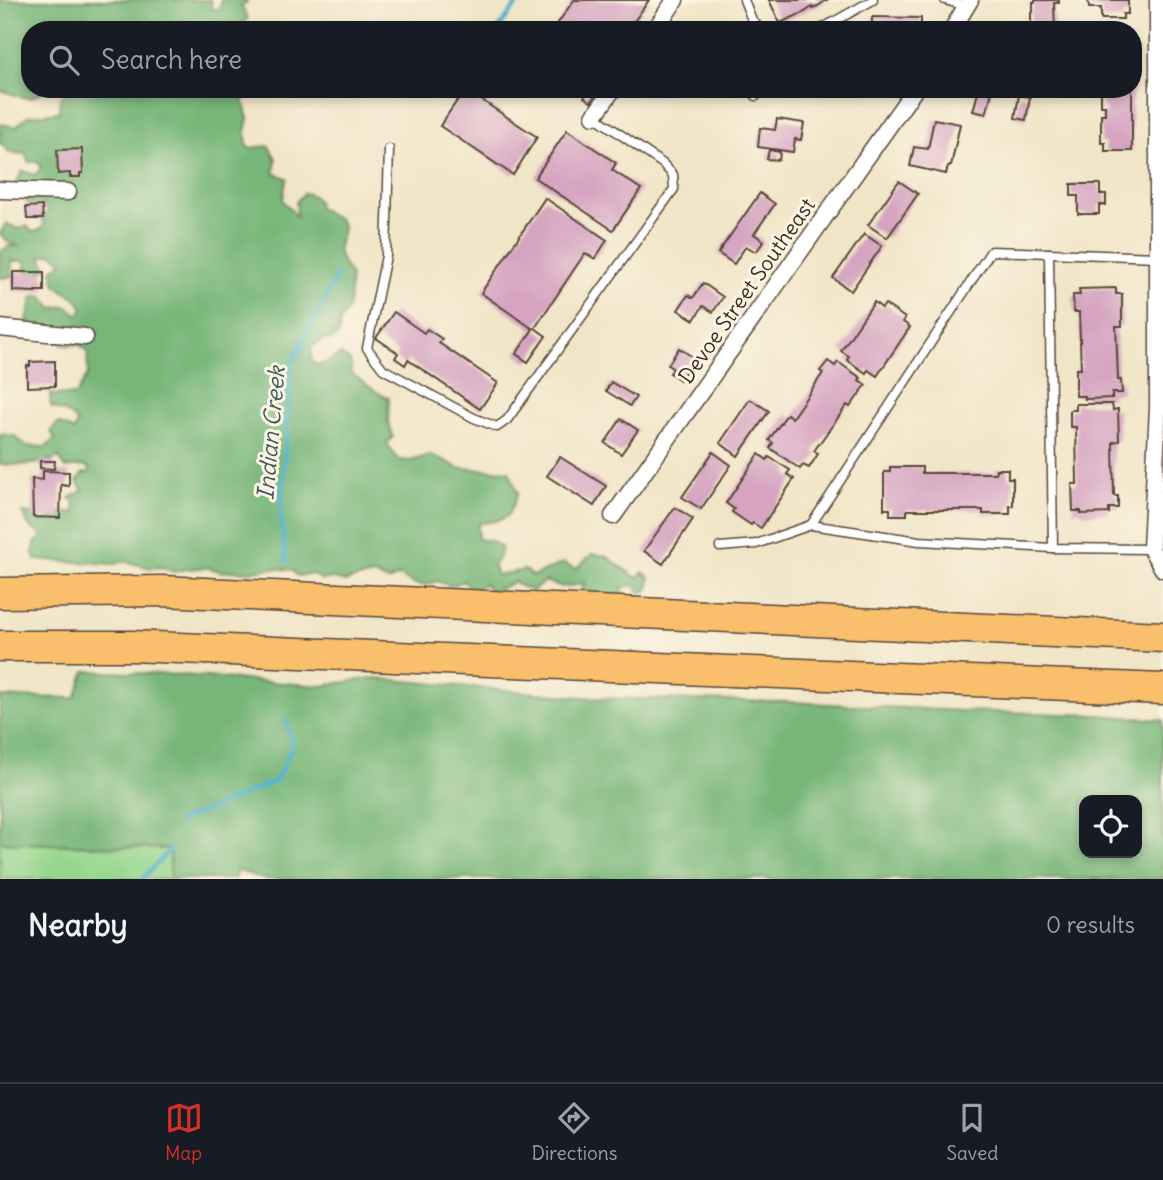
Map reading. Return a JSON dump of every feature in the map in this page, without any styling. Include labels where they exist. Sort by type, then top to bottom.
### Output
[{"type":"highway","points":[[0,593],[162,591],[1163,637]]},
{"type":"highway","points":[[0,646],[131,646],[1163,689]]},
{"type":"street","points":[[661,21],[675,0]]},
{"type":"street","points":[[1158,0],[1160,166],[1157,257],[1161,407],[1151,550],[1163,569]]},
{"type":"street","points":[[957,21],[968,3]]},
{"type":"street","points":[[594,116],[607,98]]},
{"type":"street","name":"Devoe Street Southeast","points":[[613,516],[909,98]]},
{"type":"street","points":[[0,190],[68,192]]},
{"type":"street","points":[[0,328],[85,337]]},
{"type":"lane","points":[[744,0],[753,21]]},
{"type":"lane","points":[[835,21],[873,0]]},
{"type":"lane","points":[[946,0],[968,3]]},
{"type":"lane","points":[[390,149],[386,256],[367,348],[383,369],[496,427],[507,420],[674,189],[673,175],[663,164],[594,116]]},
{"type":"lane","points":[[811,525],[991,251],[1157,257]]},
{"type":"lane","points":[[1049,253],[1053,548]]},
{"type":"lane","points":[[720,547],[756,544],[811,525],[919,541],[1151,550]]},
{"type":"green space","points":[[0,0],[211,0],[212,9],[220,9],[221,0],[246,0],[247,3],[241,6],[248,18],[245,21],[21,21],[21,96],[0,90]]},
{"type":"green space","points":[[244,98],[248,118],[245,131],[248,148],[269,146],[276,159],[274,173],[287,178],[283,201],[297,217],[296,202],[304,193],[310,195],[316,199],[319,208],[343,225],[338,252],[351,276],[349,305],[340,320],[339,334],[332,340],[325,339],[312,347],[311,361],[318,365],[340,354],[351,362],[351,373],[389,398],[388,422],[393,437],[387,443],[398,460],[410,461],[430,455],[458,468],[509,471],[518,493],[511,510],[505,518],[478,524],[478,539],[492,541],[502,548],[493,564],[497,575],[525,570],[533,576],[563,563],[576,569],[592,554],[606,556],[637,578],[643,572],[650,578],[648,590],[640,593],[634,585],[622,587],[625,598],[603,596],[592,599],[581,590],[585,582],[566,587],[546,581],[532,591],[515,581],[491,591],[485,584],[470,589],[464,581],[450,586],[437,581],[417,585],[399,576],[388,581],[374,575],[345,582],[332,578],[322,580],[312,574],[297,576],[292,570],[271,568],[249,572],[222,572],[200,568],[173,572],[162,567],[151,568],[124,561],[115,564],[36,560],[33,554],[35,543],[43,536],[29,526],[22,513],[37,515],[42,522],[48,521],[54,513],[74,513],[75,503],[70,498],[83,490],[77,482],[83,473],[89,473],[90,468],[65,468],[59,457],[30,464],[0,464],[0,434],[14,436],[27,446],[46,447],[55,439],[51,431],[58,423],[74,431],[77,422],[67,413],[51,407],[50,394],[76,395],[88,374],[87,350],[77,344],[67,346],[59,343],[52,326],[38,329],[27,320],[33,297],[41,295],[52,308],[66,306],[79,315],[83,308],[75,297],[56,285],[52,270],[63,262],[53,254],[41,256],[47,268],[35,275],[24,269],[26,261],[12,261],[12,276],[0,276],[0,252],[9,246],[20,246],[10,243],[0,234],[6,223],[18,229],[27,226],[32,232],[40,230],[45,224],[40,217],[49,212],[43,204],[29,204],[20,195],[15,184],[23,171],[36,175],[41,167],[38,162],[29,162],[25,154],[11,153],[0,143],[0,124],[16,127],[27,116],[59,112],[60,99]]},
{"type":"green space","points":[[85,671],[182,675],[321,686],[371,678],[593,698],[790,702],[1163,720],[1163,879],[396,879],[334,875],[333,879],[263,879],[237,870],[234,879],[170,879],[170,849],[0,842],[0,697],[75,698]]},
{"type":"green space","points":[[0,842],[171,849],[170,879],[0,879]]},
{"type":"building","points":[[574,0],[649,0],[634,21],[559,21]]},
{"type":"building","points":[[769,0],[827,0],[813,9],[812,7],[785,21],[779,21]]},
{"type":"building","points":[[1059,0],[1059,3],[1054,3],[1055,21],[1031,21],[1035,2]]},
{"type":"building","points":[[1088,0],[1128,0],[1128,14],[1123,14],[1123,19],[1101,19],[1101,8],[1089,8]]},
{"type":"building","points":[[872,17],[921,18],[921,21],[872,21]]},
{"type":"building","points":[[459,98],[478,98],[537,137],[513,175],[440,126]]},
{"type":"building","points":[[977,98],[990,98],[986,114],[973,111]]},
{"type":"building","points":[[1018,98],[1030,98],[1026,120],[1015,118]]},
{"type":"building","points":[[1101,98],[1132,98],[1132,151],[1105,151],[1105,143],[1101,143],[1101,114],[1105,114],[1105,106],[1101,106]]},
{"type":"building","points":[[777,119],[804,123],[801,140],[795,139],[793,152],[758,147],[760,128],[775,130]]},
{"type":"building","points":[[934,119],[960,124],[951,166],[948,166],[946,174],[910,166],[914,147],[928,149]]},
{"type":"building","points":[[567,130],[616,163],[612,170],[641,189],[613,230],[535,178]]},
{"type":"building","points":[[82,149],[83,173],[80,173],[80,177],[70,177],[70,173],[58,174],[57,150]]},
{"type":"building","points":[[769,150],[780,152],[779,160],[767,159]]},
{"type":"building","points":[[899,181],[918,194],[887,238],[868,225]]},
{"type":"building","points":[[1071,184],[1100,184],[1100,194],[1106,194],[1106,205],[1099,205],[1099,214],[1078,214],[1078,196],[1071,196]]},
{"type":"building","points":[[760,193],[775,204],[754,234],[764,241],[756,252],[746,246],[734,264],[718,253]]},
{"type":"building","points":[[545,198],[607,240],[595,259],[585,253],[535,328],[546,336],[528,362],[516,354],[533,329],[481,293]]},
{"type":"building","points":[[42,206],[43,219],[27,219],[26,207]]},
{"type":"building","points":[[864,234],[882,246],[851,291],[833,278]]},
{"type":"building","points":[[13,272],[44,272],[44,291],[13,291]]},
{"type":"building","points":[[703,283],[723,297],[713,312],[703,306],[694,320],[678,310],[688,295],[693,298]]},
{"type":"building","points":[[1116,288],[1116,294],[1122,294],[1122,326],[1116,326],[1118,380],[1121,380],[1122,393],[1112,393],[1112,398],[1085,399],[1085,396],[1076,396],[1076,369],[1081,369],[1079,312],[1074,312],[1073,295],[1080,295],[1079,289]]},
{"type":"building","points":[[874,302],[882,308],[885,304],[905,318],[903,322],[910,327],[877,376],[868,370],[866,373],[847,360],[849,356],[841,351]]},
{"type":"building","points":[[394,312],[424,333],[427,329],[442,339],[439,343],[498,383],[480,409],[408,360],[405,365],[395,358],[398,353],[376,338]]},
{"type":"building","points":[[679,348],[694,358],[680,380],[670,373],[673,369],[668,365]]},
{"type":"building","points":[[55,361],[55,386],[27,387],[27,366],[30,366],[30,362]]},
{"type":"building","points":[[828,361],[835,366],[838,362],[861,378],[859,380],[866,385],[850,407],[847,405],[814,451],[818,454],[809,468],[803,465],[800,469],[770,448],[773,443],[769,440],[787,414],[792,418],[823,373],[820,371]]},
{"type":"building","points":[[611,382],[636,397],[630,406],[606,391]]},
{"type":"building","points":[[750,399],[769,411],[738,456],[720,443]]},
{"type":"building","points":[[1076,404],[1112,404],[1113,410],[1118,409],[1119,441],[1113,442],[1114,496],[1118,496],[1118,508],[1109,508],[1109,513],[1081,514],[1081,511],[1073,511],[1072,484],[1077,484],[1076,427],[1070,427],[1070,410],[1076,410]]},
{"type":"building","points":[[621,419],[638,430],[621,454],[605,443]]},
{"type":"building","points":[[713,452],[731,465],[701,509],[682,497]]},
{"type":"building","points":[[759,454],[790,470],[787,474],[794,479],[761,528],[753,523],[751,525],[732,512],[734,509],[726,503]]},
{"type":"building","points":[[560,457],[606,486],[594,506],[547,476]]},
{"type":"building","points":[[40,461],[55,461],[54,469],[40,468]]},
{"type":"building","points":[[890,467],[922,467],[922,473],[996,473],[996,469],[1008,469],[1008,478],[1013,478],[1013,506],[1010,506],[1010,514],[983,514],[983,510],[907,510],[907,515],[890,515],[890,509],[884,509],[884,472],[890,472]]},
{"type":"building","points":[[43,471],[69,472],[69,486],[61,485],[60,518],[33,517],[32,479],[43,480]]},
{"type":"building","points":[[675,507],[693,519],[663,564],[644,551]]},
{"type":"waterway","name":"Indian Creek","points":[[504,21],[520,0]]},
{"type":"waterway","name":"Indian Creek","points":[[286,562],[281,516],[291,365],[337,275]]},
{"type":"waterway","name":"Indian Creek","points":[[179,821],[276,781],[293,745],[286,721]]},
{"type":"waterway","name":"Indian Creek","points":[[142,879],[171,849]]}]
